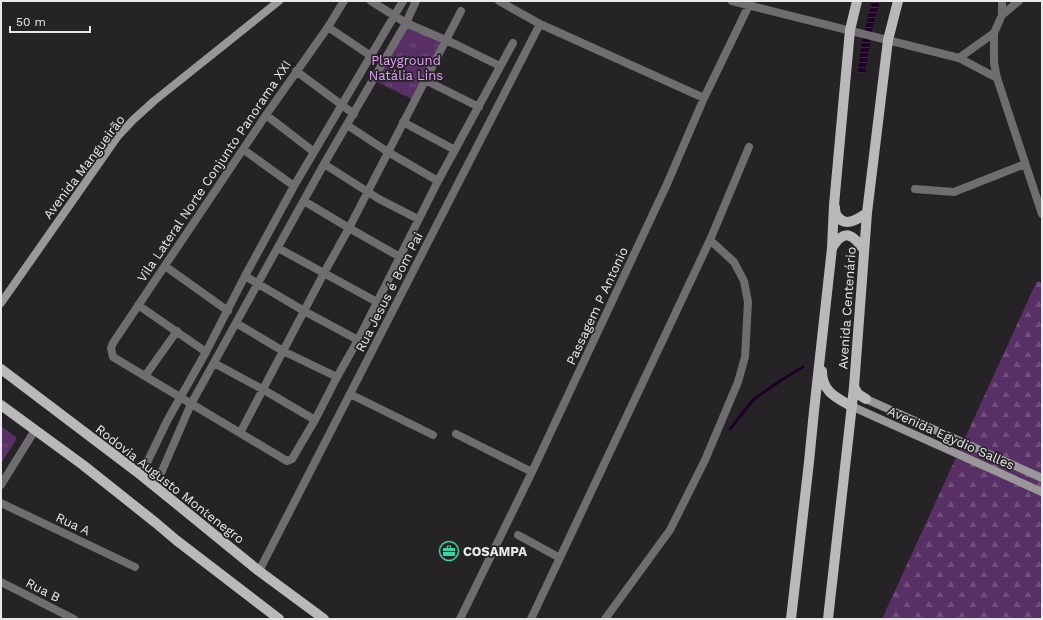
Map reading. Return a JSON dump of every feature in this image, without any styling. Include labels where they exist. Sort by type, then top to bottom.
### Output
[{"type":"main road","name":"Avenida Centenário","points":[[791,619],[832,248],[834,205],[856,1]]},
{"type":"main road","name":"Avenida Centenário","points":[[828,619],[854,387],[867,213],[885,39],[898,1]]},
{"type":"main road","points":[[834,205],[838,217],[844,221],[851,222],[867,213]]},
{"type":"main road","points":[[832,248],[838,238],[844,236],[852,237],[857,240],[864,250]]},
{"type":"main road","points":[[822,339],[822,380],[830,392],[851,406]]},
{"type":"main road","name":"Rodovia Augusto Montenegro","points":[[1,369],[141,475],[259,571],[324,619]]},
{"type":"main road","points":[[854,387],[858,394],[866,399]]},
{"type":"main road","points":[[1,405],[89,470],[176,540],[279,619]]},
{"type":"street","name":"Avenida Mangueirão","points":[[1,303],[118,136],[154,101],[279,1]]},
{"type":"street","name":"Vila Lateral Norte Conjunto Panorama XXI","points":[[145,376],[113,357],[111,348],[113,343],[244,150],[266,115],[328,27],[344,1]]},
{"type":"street","points":[[371,1],[406,23],[500,66]]},
{"type":"street","points":[[141,475],[167,420],[206,352],[294,186],[403,1]]},
{"type":"street","points":[[155,487],[191,404],[346,125],[354,114],[406,23],[416,1]]},
{"type":"street","points":[[499,1],[540,24],[704,98]]},
{"type":"street","points":[[732,1],[750,4],[959,58],[997,78]]},
{"type":"street","points":[[1002,1],[1002,15],[994,33],[994,63],[997,78],[1042,214]]},
{"type":"street","points":[[1002,15],[1019,1]]},
{"type":"street","name":"Passagem P Antonio","points":[[460,619],[532,472],[668,184],[704,98],[750,4]]},
{"type":"street","points":[[240,433],[349,228],[461,11]]},
{"type":"street","name":"Rua Jesus é Bom Pai","points":[[259,571],[540,24]]},
{"type":"street","points":[[328,27],[371,56]]},
{"type":"street","points":[[959,58],[994,33]]},
{"type":"street","points":[[177,332],[145,376],[287,461],[290,460],[315,420],[358,340],[418,219],[513,43]]},
{"type":"street","points":[[296,71],[354,114]]},
{"type":"street","points":[[425,80],[479,107]]},
{"type":"street","points":[[266,115],[314,152]]},
{"type":"street","points":[[403,122],[455,150]]},
{"type":"street","points":[[346,125],[388,152],[438,181]]},
{"type":"street","points":[[531,619],[710,240],[749,148]]},
{"type":"street","points":[[244,150],[294,186]]},
{"type":"street","points":[[324,164],[367,192],[418,219]]},
{"type":"street","points":[[915,189],[954,192],[1025,164]]},
{"type":"street","points":[[304,201],[400,257]]},
{"type":"street","points":[[605,619],[670,530],[705,460],[738,382],[745,357],[748,302],[744,281],[734,262],[710,240]]},
{"type":"street","points":[[278,248],[377,302]]},
{"type":"street","points":[[165,266],[228,311]]},
{"type":"street","points":[[245,276],[304,311],[358,340]]},
{"type":"street","points":[[138,305],[206,352]]},
{"type":"street","points":[[236,323],[283,351],[337,377]]},
{"type":"street","points":[[214,363],[315,420]]},
{"type":"street","points":[[350,394],[433,435]]},
{"type":"street","name":"Avenida Egydio Salles","points":[[866,399],[1042,478]]},
{"type":"street","name":"Avenida Egydio Salles","points":[[851,406],[1042,492]]},
{"type":"street","points":[[1,485],[35,430]]},
{"type":"street","points":[[456,434],[532,472]]},
{"type":"street","points":[[1,466],[9,471]]},
{"type":"street","name":"Rua A","points":[[1,503],[135,567]]},
{"type":"street","points":[[518,535],[560,558]]},
{"type":"street","name":"Rua B","points":[[1,582],[74,619]]},
{"type":"green space","name":"Playground Natália Lins","points":[[406,23],[446,40],[414,100],[373,80]]},
{"type":"green space","points":[[1037,281],[1042,283],[1042,619],[882,619]]},
{"type":"green space","points":[[1,426],[17,438],[2,462],[1,462]]},
{"type":"shaded area","points":[[872,1],[880,1],[873,26],[865,74],[858,72],[862,42]]},
{"type":"waterway","points":[[730,429],[754,399],[803,367]]},
{"type":"place","name":"COSAMPA","points":[[449,551]]}]
